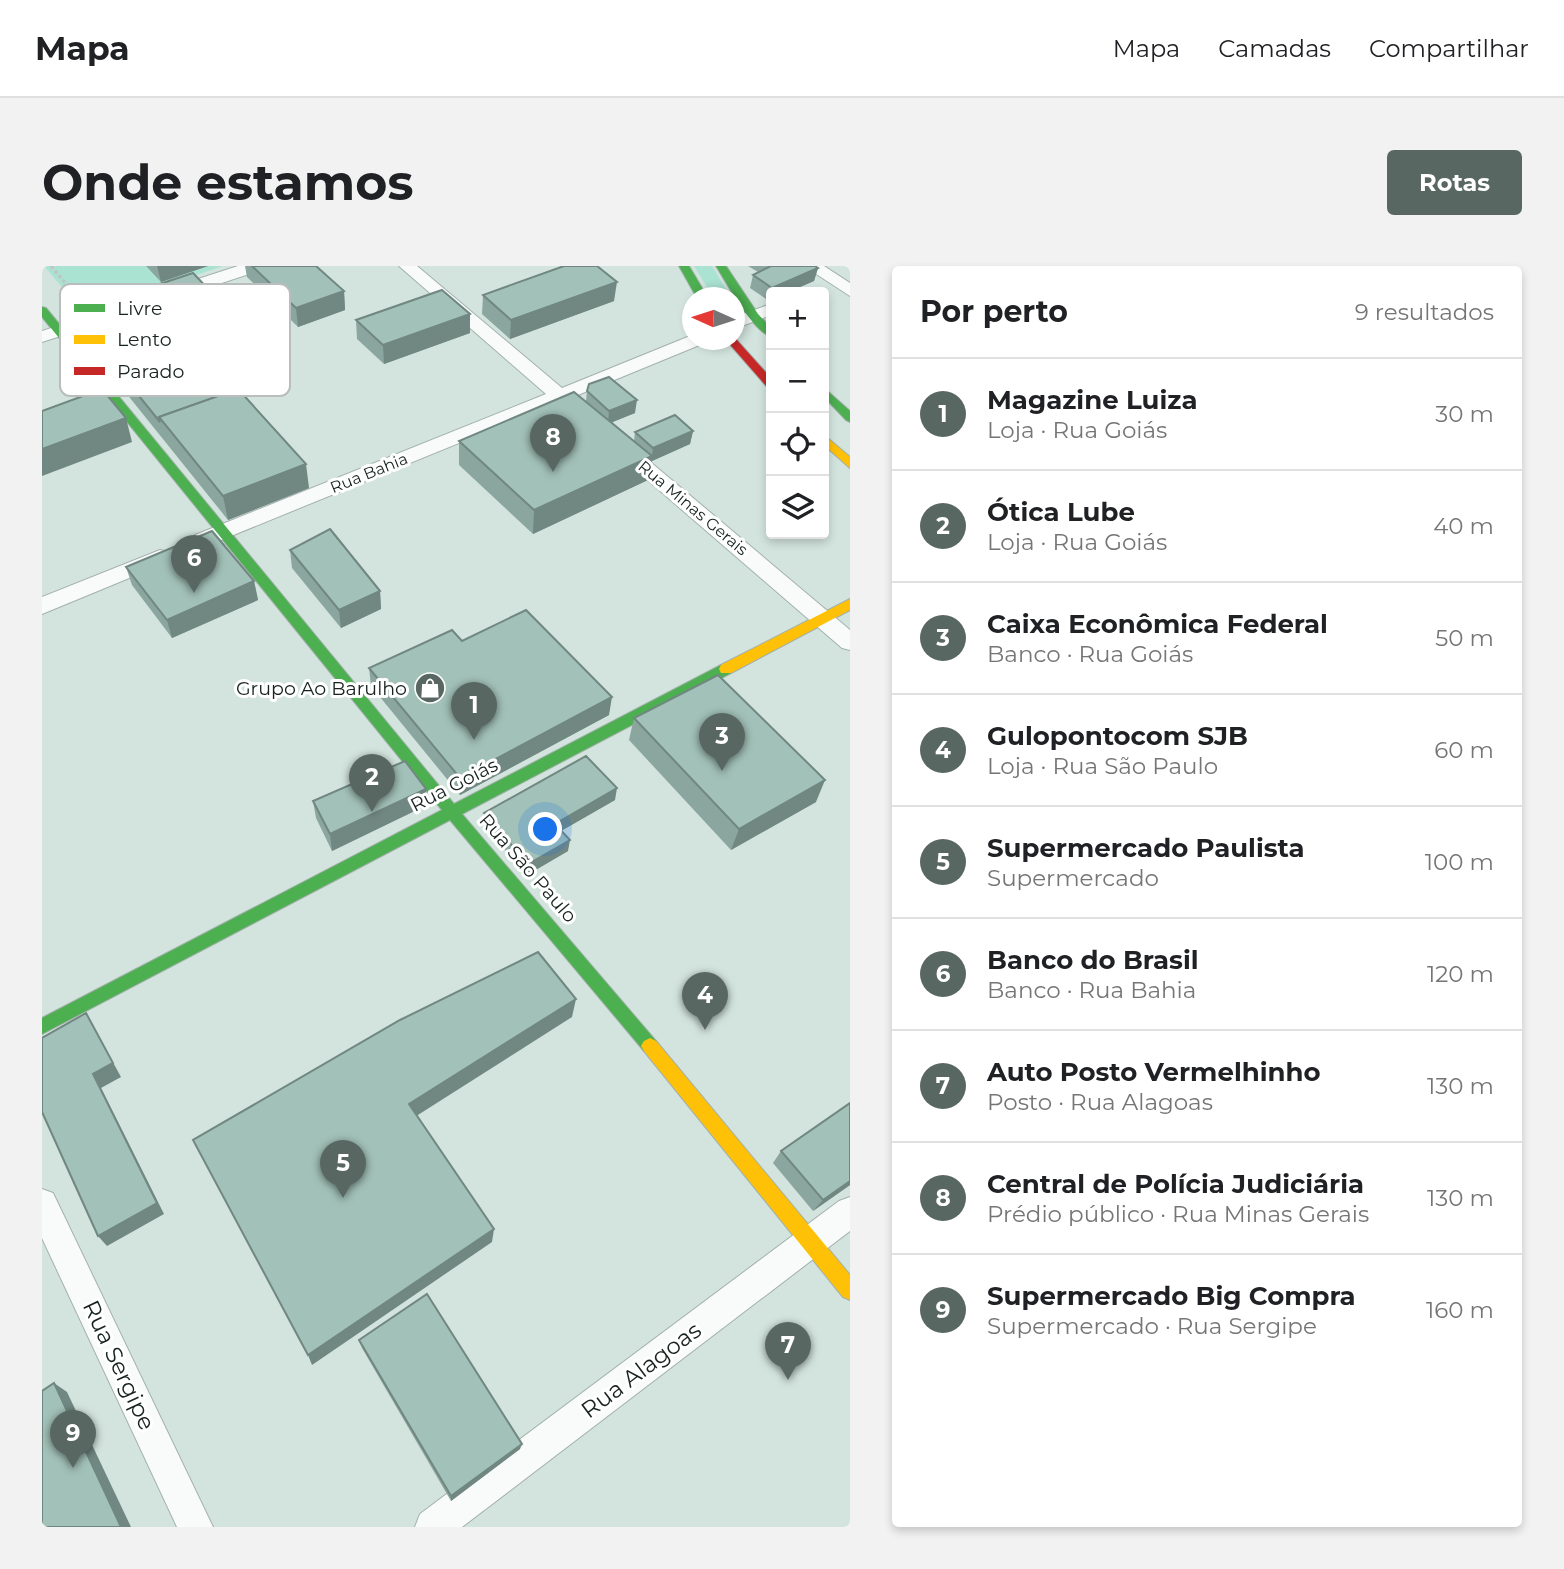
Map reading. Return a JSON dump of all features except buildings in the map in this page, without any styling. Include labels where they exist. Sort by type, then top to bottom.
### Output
[{"type":"street","points":[[202,284],[255,266]]},
{"type":"street","points":[[407,266],[581,413]]},
{"type":"street","points":[[684,266],[696,287]]},
{"type":"street","points":[[721,266],[763,312],[745,319]]},
{"type":"street","points":[[812,266],[846,283]]},
{"type":"street","points":[[829,288],[846,283]]},
{"type":"street","name":"Rua São Paulo","points":[[42,310],[51,334]]},
{"type":"street","name":"Rua Bahia","points":[[42,606],[682,346]]},
{"type":"street","points":[[740,350],[766,379]]},
{"type":"street","name":"Rua São Paulo","points":[[105,396],[223,532],[451,811],[630,1021],[850,1290]]},
{"type":"street","points":[[829,396],[850,418]]},
{"type":"street","name":"Rua Minas Gerais","points":[[602,431],[850,642]]},
{"type":"street","points":[[829,444],[850,464]]},
{"type":"street","name":"Rua Goiás","points":[[42,1026],[850,604]]},
{"type":"street","name":"Rua Sergipe","points":[[42,1204],[195,1527]]},
{"type":"street","name":"Rua Alagoas","points":[[433,1527],[850,1212]]},
{"type":"path","points":[[51,266],[66,284]]},
{"type":"green space","points":[[44,266],[223,266],[170,284],[60,285]]},
{"type":"green space","points":[[694,266],[712,266],[725,287],[707,287]]},
{"type":"traffic: fast","points":[[684,266],[696,287]]},
{"type":"traffic: fast","points":[[721,266],[754,316],[766,329]]},
{"type":"traffic: fast","points":[[42,310],[60,332]]},
{"type":"traffic: fast","points":[[112,396],[451,811],[650,1046]]},
{"type":"traffic: fast","points":[[829,396],[850,418]]},
{"type":"traffic: fast","points":[[42,1026],[726,669]]},
{"type":"traffic: slow","points":[[829,444],[850,464]]},
{"type":"traffic: slow","points":[[726,669],[850,604]]},
{"type":"traffic: slow","points":[[650,1046],[850,1290]]},
{"type":"traffic: jam","points":[[740,350],[766,379]]},
{"type":"place","name":"Central de Polícia Judiciária","points":[[553,472]]},
{"type":"place","name":"Banco do Brasil","points":[[194,593]]},
{"type":"place","name":"Grupo Ao Barulho","points":[[430,688]]},
{"type":"place","name":"Magazine Luiza","points":[[474,740]]},
{"type":"place","name":"Caixa Econômica Federal","points":[[722,771]]},
{"type":"place","name":"Ótica Lube","points":[[372,812]]},
{"type":"place","name":"Gulopontocom SJB","points":[[705,1030]]},
{"type":"place","name":"Supermercado Paulista","points":[[343,1198]]},
{"type":"place","name":"Auto Posto Vermelhinho","points":[[788,1380]]},
{"type":"place","name":"Supermercado Big Compra","points":[[73,1468]]}]
